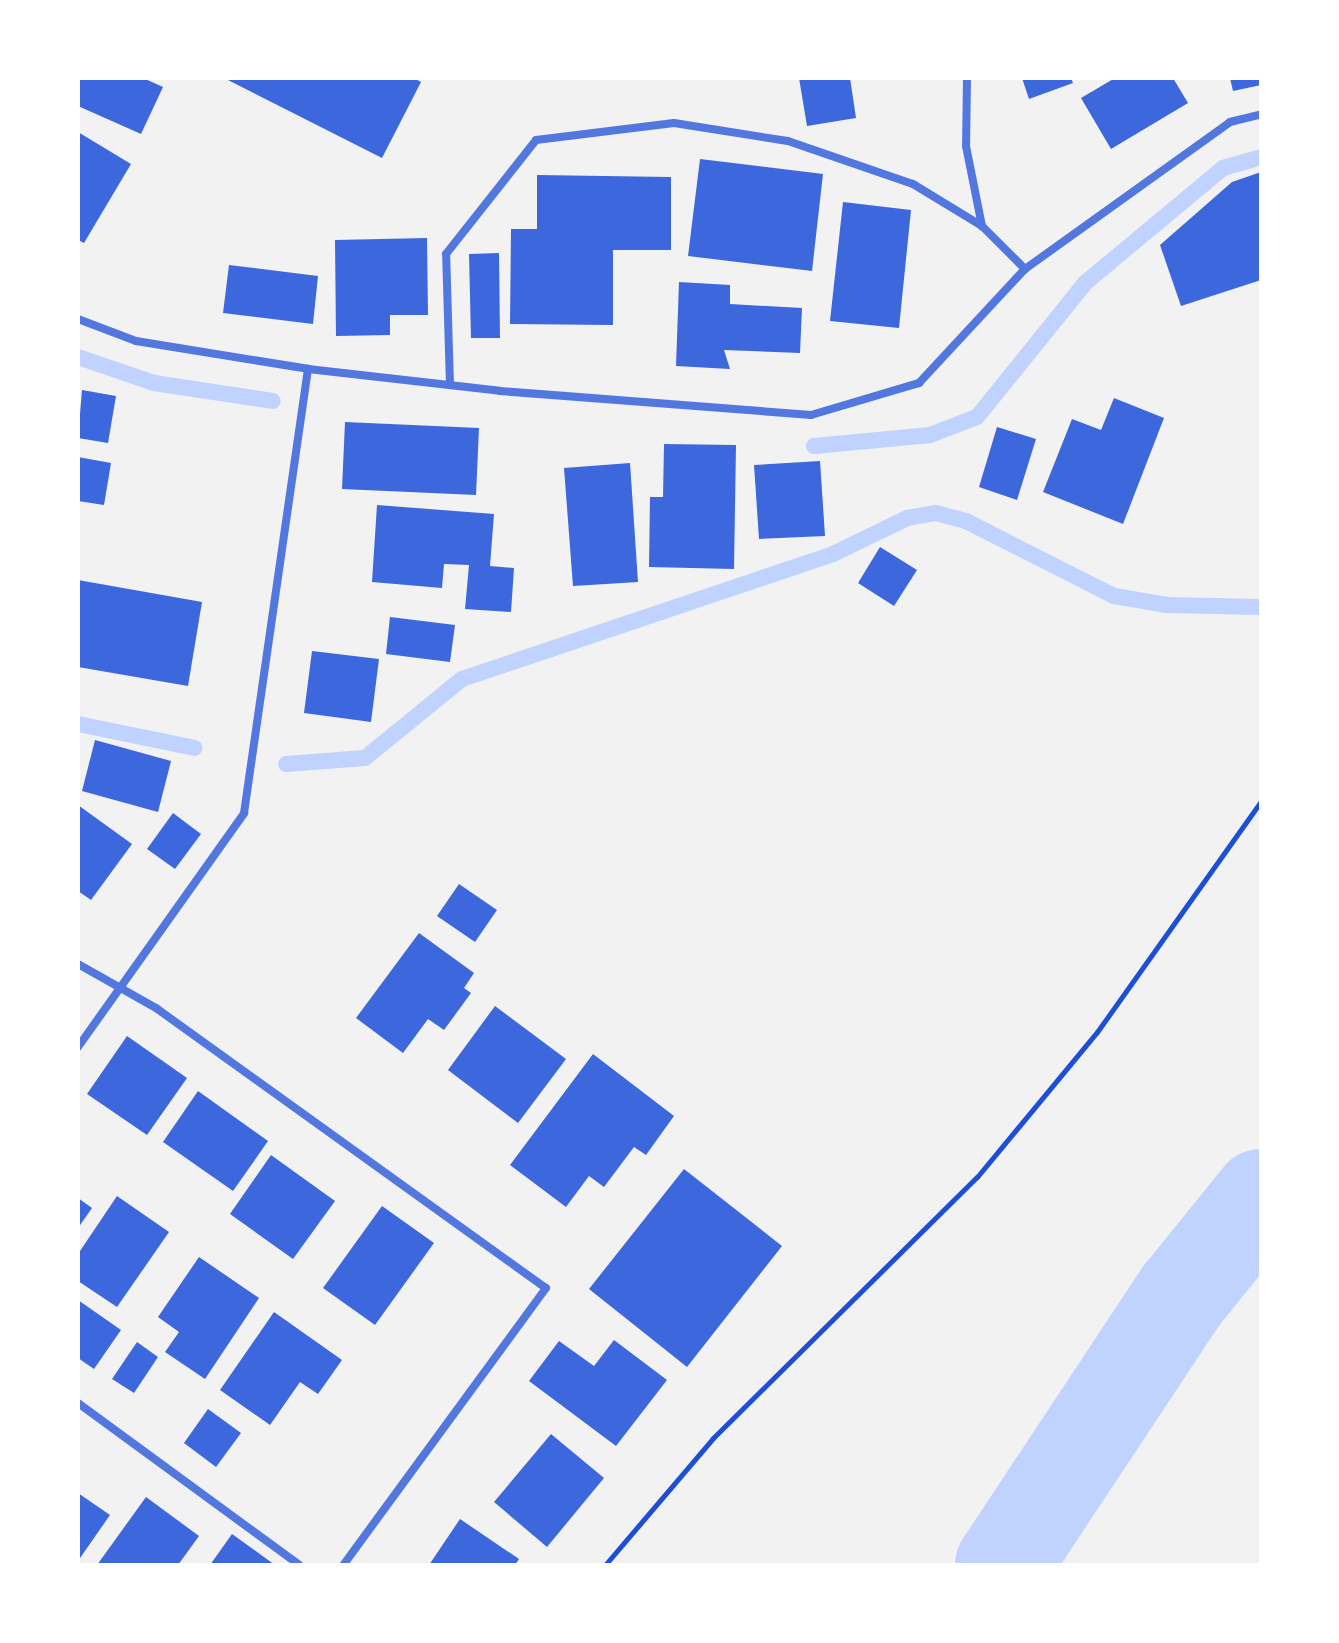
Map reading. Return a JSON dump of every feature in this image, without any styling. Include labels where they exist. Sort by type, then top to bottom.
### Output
[{"type":"street","points":[[967,78],[966,146],[982,226]]},
{"type":"street","points":[[78,319],[136,341],[308,369],[450,385],[811,415],[919,383],[1025,269],[1230,122],[1261,114]]},
{"type":"street","points":[[450,385],[446,254],[536,140],[674,123],[788,141],[913,184],[982,226],[1025,269]]},
{"type":"street","points":[[78,1047],[244,813],[308,369]]},
{"type":"street","points":[[78,964],[122,987],[546,1288],[343,1565]]},
{"type":"street","points":[[78,1403],[299,1565]]},
{"type":"path","points":[[605,1565],[713,1438],[977,1177],[1097,1032],[1261,801]]},
{"type":"building","points":[[78,78],[143,78],[163,87],[141,134],[78,106]]},
{"type":"building","points":[[224,78],[414,78],[421,82],[382,158]]},
{"type":"building","points":[[799,78],[850,78],[856,118],[807,126]]},
{"type":"building","points":[[1022,78],[1071,78],[1073,83],[1029,99]]},
{"type":"building","points":[[1115,78],[1173,78],[1188,103],[1111,149],[1081,98]]},
{"type":"building","points":[[1230,78],[1261,78],[1261,85],[1233,91]]},
{"type":"building","points":[[78,132],[131,164],[84,243],[78,240]]},
{"type":"building","points":[[700,159],[823,174],[812,271],[688,256]]},
{"type":"building","points":[[1261,172],[1261,280],[1181,306],[1160,245],[1232,182]]},
{"type":"building","points":[[537,175],[671,177],[671,250],[613,250],[613,325],[510,324],[511,229],[537,229]]},
{"type":"building","points":[[843,202],[911,210],[899,328],[830,321]]},
{"type":"building","points":[[427,238],[428,315],[390,315],[390,335],[336,336],[335,240]]},
{"type":"building","points":[[499,253],[500,338],[471,338],[469,254]]},
{"type":"building","points":[[229,265],[318,276],[313,324],[223,313]]},
{"type":"building","points":[[679,282],[730,285],[730,304],[802,308],[800,353],[724,350],[730,369],[676,366]]},
{"type":"building","points":[[82,390],[116,396],[108,443],[78,438]]},
{"type":"building","points":[[1114,398],[1164,418],[1123,524],[1043,492],[1072,419],[1101,430]]},
{"type":"building","points":[[345,422],[479,428],[476,495],[342,489]]},
{"type":"building","points":[[997,427],[1036,439],[1017,500],[979,487]]},
{"type":"building","points":[[664,444],[736,445],[734,569],[649,567],[650,497],[663,497]]},
{"type":"building","points":[[78,457],[111,463],[104,505],[78,501]]},
{"type":"building","points":[[820,461],[825,536],[759,539],[754,465]]},
{"type":"building","points":[[630,463],[638,582],[573,586],[564,468]]},
{"type":"building","points":[[377,505],[494,514],[490,566],[514,568],[511,612],[465,609],[469,565],[444,564],[442,588],[372,582]]},
{"type":"building","points":[[880,547],[917,570],[894,606],[858,583]]},
{"type":"building","points":[[78,580],[202,602],[188,686],[78,667]]},
{"type":"building","points":[[390,617],[455,625],[450,662],[386,654]]},
{"type":"building","points":[[312,651],[379,659],[371,722],[304,713]]},
{"type":"building","points":[[95,740],[171,761],[158,812],[82,791]]},
{"type":"building","points":[[78,805],[132,844],[91,900],[78,891]]},
{"type":"building","points":[[173,813],[201,834],[175,869],[147,849]]},
{"type":"building","points":[[459,884],[497,910],[475,942],[437,916]]},
{"type":"building","points":[[419,933],[474,973],[464,988],[471,993],[444,1030],[428,1019],[403,1053],[356,1018]]},
{"type":"building","points":[[495,1006],[566,1059],[518,1123],[448,1070]]},
{"type":"building","points":[[127,1036],[187,1078],[147,1135],[87,1094]]},
{"type":"building","points":[[593,1054],[674,1116],[646,1155],[634,1147],[604,1187],[589,1176],[566,1207],[510,1165]]},
{"type":"building","points":[[198,1091],[268,1141],[233,1191],[163,1142]]},
{"type":"building","points":[[271,1155],[335,1201],[293,1259],[230,1214]]},
{"type":"building","points":[[684,1169],[782,1246],[687,1367],[589,1289]]},
{"type":"building","points":[[117,1196],[169,1232],[117,1307],[78,1281],[78,1254]]},
{"type":"building","points":[[78,1198],[92,1208],[78,1228]]},
{"type":"building","points":[[382,1206],[434,1243],[375,1325],[323,1288]]},
{"type":"building","points":[[199,1257],[259,1298],[205,1379],[165,1352],[179,1332],[158,1317]]},
{"type":"building","points":[[78,1300],[121,1330],[94,1369],[78,1358]]},
{"type":"building","points":[[274,1312],[342,1360],[318,1394],[300,1382],[270,1425],[220,1390]]},
{"type":"building","points":[[614,1340],[667,1380],[616,1446],[529,1381],[559,1341],[594,1366]]},
{"type":"building","points":[[137,1342],[158,1357],[134,1393],[112,1379]]},
{"type":"building","points":[[208,1409],[241,1433],[216,1467],[184,1443]]},
{"type":"building","points":[[551,1434],[604,1478],[547,1547],[494,1502]]},
{"type":"building","points":[[78,1493],[110,1515],[78,1561]]},
{"type":"building","points":[[146,1497],[199,1536],[178,1565],[97,1565]]},
{"type":"building","points":[[460,1519],[519,1559],[515,1565],[429,1565]]},
{"type":"building","points":[[232,1534],[275,1565],[210,1565]]},
{"type":"waterway","points":[[814,446],[930,435],[977,417],[1085,283],[1223,168],[1261,157]]},
{"type":"waterway","points":[[78,357],[154,383],[273,401]]},
{"type":"waterway","points":[[286,764],[365,758],[462,679],[833,554],[907,518],[936,513],[966,521],[1114,596],[1167,605],[1261,607]]},
{"type":"waterway","points":[[78,724],[195,748]]},
{"type":"waterway","points":[[1003,1565],[1182,1295],[1261,1197]]}]
